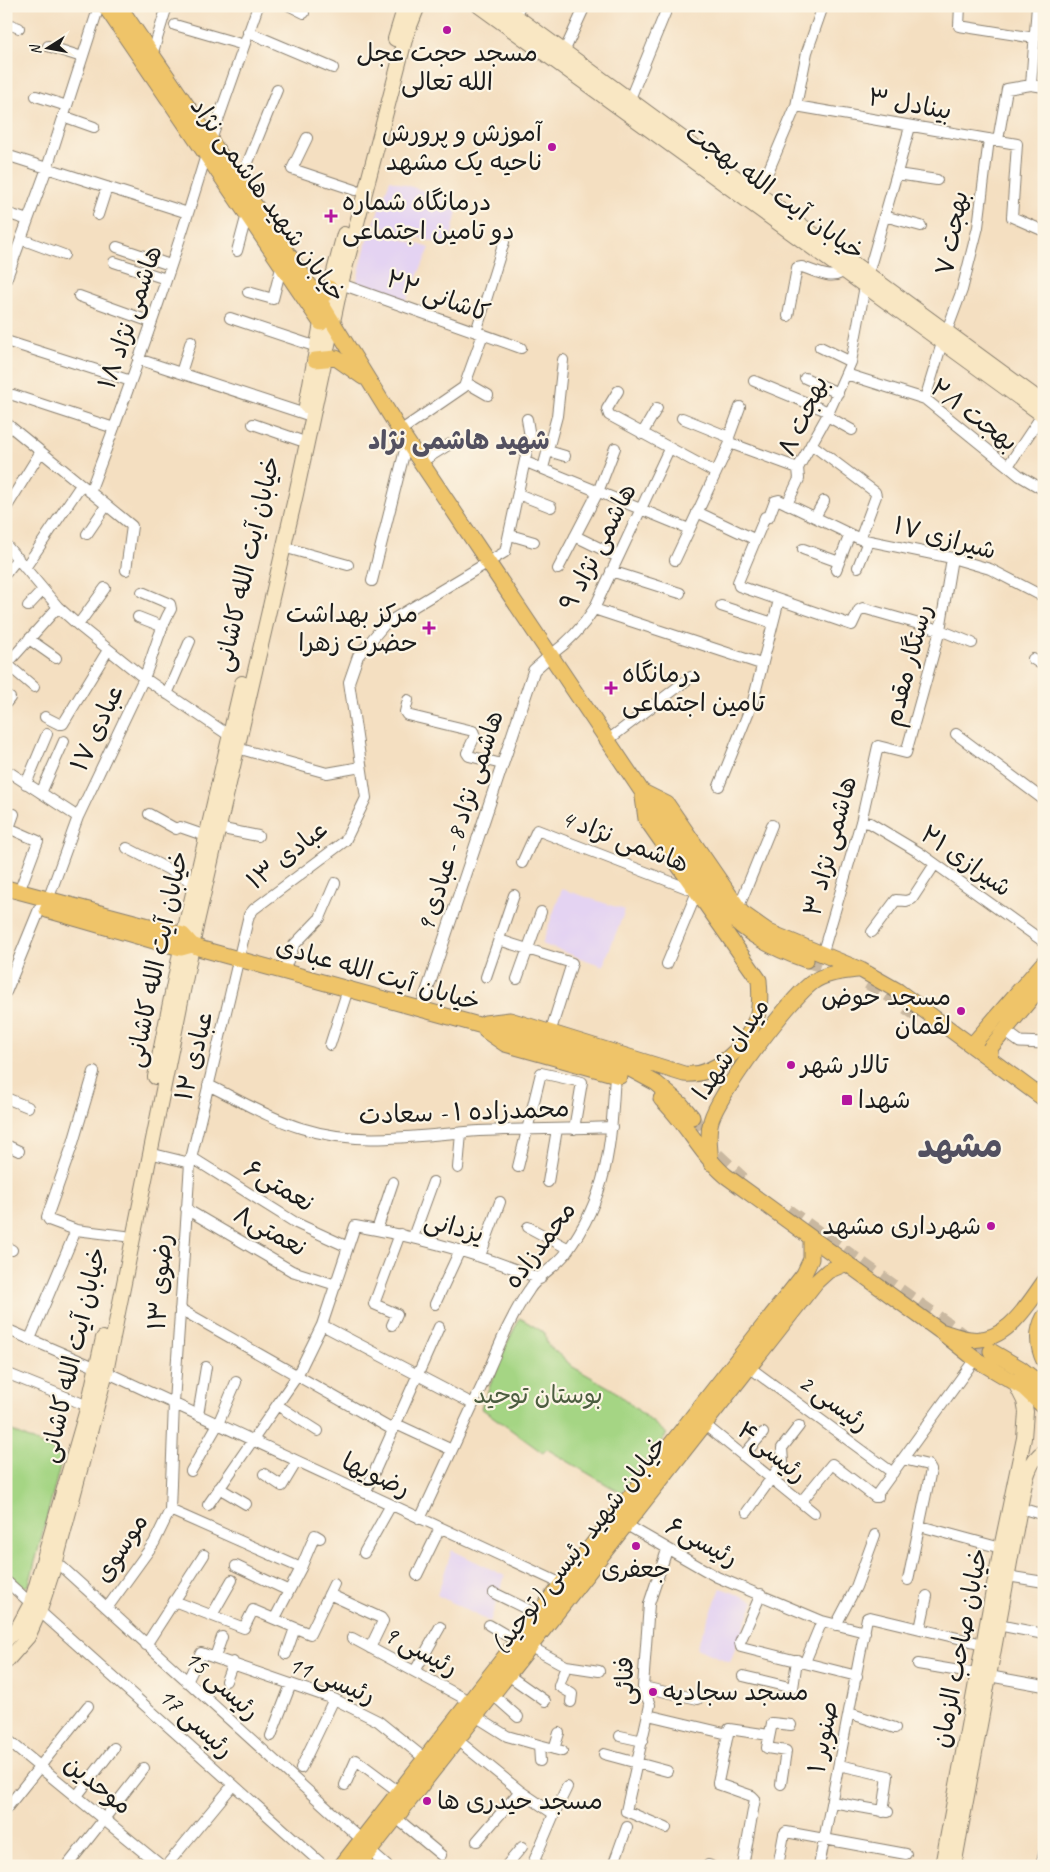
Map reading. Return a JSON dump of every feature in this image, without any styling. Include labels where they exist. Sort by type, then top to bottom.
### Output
[{"type":"main road","name":"خیابان شهید هاشمی نژاد","points":[[105,6],[282,264],[327,323]]},
{"type":"main road","name":"خیابان شهید هاشمی نژاد","points":[[119,6],[240,182],[328,288],[324,307],[327,323]]},
{"type":"main road","name":"خیابان آیت الله کاشانی","points":[[328,288],[409,25],[418,6]]},
{"type":"main road","points":[[409,25],[426,6]]},
{"type":"main road","name":"خیابان آیت الله بهجت","points":[[479,6],[844,269],[867,280]]},
{"type":"main road","name":"خیابان آیت الله بهجت","points":[[502,6],[517,11],[564,52],[760,193],[867,280],[1043,411]]},
{"type":"main road","name":"خیابان آیت الله کاشانی","points":[[186,943],[218,828],[284,548],[327,323],[328,288],[404,8]]},
{"type":"main road","points":[[327,323],[370,382],[404,437],[724,910],[736,923],[779,951],[806,960]]},
{"type":"main road","points":[[320,352],[336,358],[370,382]]},
{"type":"main road","name":"خیابان آیت الله کاشانی","points":[[35,1606],[51,1557],[88,1406],[101,1370],[125,1236],[186,943],[195,883],[299,440],[309,416]]},
{"type":"main road","points":[[477,1024],[510,1020],[684,1074],[706,1073],[720,1065],[741,1044],[756,1018],[760,995],[759,980],[646,819],[642,791]]},
{"type":"main road","points":[[642,791],[667,804],[738,909],[768,932],[822,956],[861,970],[898,991],[1044,1099]]},
{"type":"main road","name":"خیابان آیت الله عبادی","points":[[10,893],[239,959],[508,1032],[628,1068],[662,1088],[681,1104],[692,1117]]},
{"type":"main road","points":[[51,1557],[101,1370],[149,1153],[186,943]]},
{"type":"main road","points":[[972,1045],[1044,962]]},
{"type":"main road","name":"میدان شهدا","points":[[711,1163],[709,1131],[712,1118],[727,1092],[774,1024],[799,994],[814,981],[836,973],[861,970]]},
{"type":"main road","points":[[989,1057],[992,1048],[1044,982]]},
{"type":"main road","name":"خیابان آیت الله عبادی","points":[[477,1024],[505,1044],[634,1081],[660,1098],[672,1110],[711,1163]]},
{"type":"main road","points":[[711,1163],[940,1331],[975,1359],[1014,1381],[1044,1407]]},
{"type":"main road","name":"خیابان شهید رئیسی (توحید)","points":[[358,1866],[366,1845],[399,1792],[424,1758],[473,1709],[492,1694],[508,1675],[539,1616],[562,1584],[810,1265],[811,1238]]},
{"type":"main road","name":"خیابان شهید رئیسی (توحید)","points":[[341,1866],[395,1817],[456,1740],[473,1709],[523,1644],[625,1524],[816,1282],[828,1271],[847,1263]]},
{"type":"main road","points":[[940,1331],[972,1340],[1002,1331],[1016,1321],[1044,1282]]},
{"type":"main road","points":[[1044,1317],[1039,1327],[1038,1342],[1044,1361]]},
{"type":"main road","points":[[991,1351],[1020,1368],[1044,1388]]},
{"type":"main road","name":"خیابان صاحب الزمان","points":[[942,1866],[983,1675],[983,1644],[1024,1438],[1026,1412],[1024,1401],[1014,1381]]},
{"type":"main road","points":[[954,1866],[983,1675],[998,1625],[1020,1508],[1030,1468],[1034,1460],[1044,1451]]},
{"type":"main road","points":[[6,1640],[35,1606]]},
{"type":"main road","points":[[6,1662],[28,1637],[35,1606]]},
{"type":"street","points":[[6,280],[10,258],[21,239],[28,220],[99,6]]},
{"type":"street","points":[[152,55],[167,6]]},
{"type":"street","points":[[211,140],[258,6]]},
{"type":"street","points":[[290,6],[304,13]]},
{"type":"street","points":[[564,52],[585,6]]},
{"type":"street","points":[[630,100],[668,6]]},
{"type":"street","points":[[760,193],[796,106],[807,52],[823,6]]},
{"type":"street","points":[[960,6],[959,26],[1035,38]]},
{"type":"street","points":[[1037,6],[1031,85],[1044,87]]},
{"type":"street","points":[[6,23],[18,28]]},
{"type":"street","points":[[175,25],[244,45]]},
{"type":"street","points":[[248,32],[334,68]]},
{"type":"street","points":[[48,46],[82,57]]},
{"type":"street","name":"بهجت ۷","points":[[925,399],[944,338],[962,290],[978,227],[994,140],[1007,89],[1031,85]]},
{"type":"street","points":[[240,182],[277,90]]},
{"type":"street","points":[[36,96],[94,127]]},
{"type":"street","name":"بینادل ۳","points":[[796,106],[1017,144],[1012,217],[1044,231]]},
{"type":"street","name":"بهجت ۸","points":[[787,504],[799,479],[798,468],[828,414],[851,362],[867,280],[910,127]]},
{"type":"street","points":[[307,138],[292,170],[355,190]]},
{"type":"street","name":"هاشمی نژاد ۱۸","points":[[25,568],[85,488],[114,428],[166,279],[206,155]]},
{"type":"street","points":[[7,157],[188,213]]},
{"type":"street","points":[[897,174],[937,180]]},
{"type":"street","points":[[98,215],[108,187]]},
{"type":"street","points":[[6,213],[28,220]]},
{"type":"street","points":[[237,251],[247,214]]},
{"type":"street","points":[[884,216],[921,226]]},
{"type":"street","points":[[21,239],[64,255]]},
{"type":"street","points":[[372,581],[404,437],[467,383],[504,242]]},
{"type":"street","points":[[117,247],[170,265]]},
{"type":"street","points":[[114,262],[166,279]]},
{"type":"street","points":[[248,292],[273,299],[282,264]]},
{"type":"street","points":[[788,316],[797,268],[802,267],[834,277],[844,269]]},
{"type":"street","name":"کاشانی ۲۲","points":[[328,288],[479,333],[521,348]]},
{"type":"street","points":[[79,296],[151,322]]},
{"type":"street","points":[[230,318],[320,352]]},
{"type":"street","points":[[6,341],[131,381]]},
{"type":"street","points":[[181,373],[191,341]]},
{"type":"street","points":[[820,347],[851,362]]},
{"type":"street","points":[[138,359],[309,416]]},
{"type":"street","points":[[543,468],[557,416],[563,360]]},
{"type":"street","name":"بهجت ۲/۱","points":[[846,374],[925,399],[1008,466],[1044,490]]},
{"type":"street","points":[[805,378],[838,392]]},
{"type":"street","points":[[754,381],[828,414],[852,430]]},
{"type":"street","points":[[467,383],[488,395]]},
{"type":"street","points":[[618,391],[607,413],[669,449],[716,473]]},
{"type":"street","points":[[12,395],[114,428]]},
{"type":"street","points":[[675,560],[716,473],[740,406]]},
{"type":"street","points":[[642,434],[657,408]]},
{"type":"street","points":[[1008,466],[1043,411]]},
{"type":"street","points":[[682,418],[729,440],[798,468]]},
{"type":"street","name":"عبادی ۱۳","points":[[239,959],[250,915],[254,908],[345,841],[356,814],[366,798],[349,682],[358,656],[385,624],[505,552],[526,462],[530,437],[527,419]]},
{"type":"street","points":[[6,424],[40,454],[132,526],[126,570]]},
{"type":"street","points":[[253,424],[299,440]]},
{"type":"street","points":[[421,462],[450,444]]},
{"type":"street","points":[[811,444],[876,494],[858,567]]},
{"type":"street","points":[[558,570],[598,492],[615,448]]},
{"type":"street","name":"هاشمی نژاد ۹","points":[[552,654],[570,641],[584,625],[594,609],[669,449]]},
{"type":"street","points":[[548,451],[565,456]]},
{"type":"street","points":[[6,508],[40,454]]},
{"type":"street","points":[[526,462],[689,530]]},
{"type":"street","points":[[518,494],[551,507]]},
{"type":"street","points":[[787,504],[779,500],[775,501],[769,517],[765,517],[754,539],[738,585],[852,625],[858,610],[863,608],[940,630],[972,643]]},
{"type":"street","points":[[815,517],[824,501]]},
{"type":"street","name":"شیرازی ۱۷","points":[[787,504],[864,540],[952,558],[990,569],[1044,597]]},
{"type":"street","points":[[87,534],[106,506]]},
{"type":"street","points":[[697,512],[754,539]]},
{"type":"street","points":[[803,549],[837,566],[850,534]]},
{"type":"street","points":[[510,535],[534,542]]},
{"type":"street","points":[[575,536],[618,557]]},
{"type":"street","points":[[6,545],[58,607],[78,625],[144,678],[230,736]]},
{"type":"street","points":[[284,548],[348,565]]},
{"type":"street","points":[[6,572],[18,558]]},
{"type":"street","name":"رستگار مقدم","points":[[878,746],[906,753],[940,630],[952,558]]},
{"type":"street","points":[[611,571],[680,593]]},
{"type":"street","points":[[78,625],[104,588]]},
{"type":"street","points":[[28,606],[43,590]]},
{"type":"street","name":"عبادی ۱۷","points":[[44,904],[78,817],[152,662],[161,626],[172,606],[142,592]]},
{"type":"street","points":[[720,786],[753,701],[779,600]]},
{"type":"street","points":[[721,606],[773,623]]},
{"type":"street","points":[[34,687],[7,664],[58,607]]},
{"type":"street","points":[[594,609],[761,664]]},
{"type":"street","points":[[138,617],[161,626]]},
{"type":"street","points":[[29,638],[56,658]]},
{"type":"street","points":[[167,694],[190,641]]},
{"type":"street","points":[[45,717],[58,724],[63,724],[108,650]]},
{"type":"street","name":"هاشمی نژاد 8 - عبادی 9","points":[[421,1009],[534,670],[552,654]]},
{"type":"street","points":[[1033,658],[1044,666]]},
{"type":"street","points":[[608,740],[691,676]]},
{"type":"street","points":[[408,700],[405,712],[407,715],[473,731],[475,736],[468,752],[469,756],[502,764]]},
{"type":"street","points":[[26,784],[48,734]]},
{"type":"street","points":[[956,734],[1044,800]]},
{"type":"street","points":[[41,793],[64,741]]},
{"type":"street","name":"هاشمی نژاد ۳","points":[[822,956],[862,822],[878,746]]},
{"type":"street","points":[[237,748],[327,773],[361,768]]},
{"type":"street","points":[[6,770],[78,817]]},
{"type":"street","points":[[10,893],[38,841],[11,829],[10,825],[14,814]]},
{"type":"street","points":[[149,814],[176,829],[180,827],[206,836]]},
{"type":"street","name":"شیرازی ۲۱","points":[[862,822],[870,823],[887,832],[1044,942]]},
{"type":"street","points":[[738,909],[772,825]]},
{"type":"street","points":[[218,828],[258,836]]},
{"type":"street","name":"هاشمی نژاد 4","points":[[522,863],[536,830],[697,892]]},
{"type":"street","points":[[127,848],[195,883]]},
{"type":"street","points":[[872,932],[896,900],[906,901],[912,898],[935,864]]},
{"type":"street","points":[[284,971],[294,945],[320,918],[335,883]]},
{"type":"street","points":[[666,964],[697,892]]},
{"type":"street","points":[[486,977],[514,895]]},
{"type":"street","points":[[6,990],[44,904]]},
{"type":"street","points":[[517,979],[541,912]]},
{"type":"street","points":[[498,940],[572,963],[550,1033]]},
{"type":"street","name":"عبادی ۱۲","points":[[190,1160],[239,959]]},
{"type":"street","points":[[330,1045],[348,989]]},
{"type":"street","points":[[1005,1031],[1020,1042],[1044,1043]]},
{"type":"street","points":[[94,1072],[74,1144],[47,1217],[49,1220],[76,1230],[125,1236]]},
{"type":"street","points":[[518,1167],[541,1073],[582,1082],[574,1129]]},
{"type":"street","name":"محمدزاده","points":[[420,1519],[529,1289],[569,1249],[582,1231],[602,1186],[610,1150],[615,1074]]},
{"type":"street","name":"محمدزاده ۱ - سعادت","points":[[208,1085],[270,1116],[303,1129],[337,1136],[379,1140],[461,1133],[612,1128]]},
{"type":"street","points":[[6,1098],[28,1107]]},
{"type":"street","points":[[548,1182],[557,1129]]},
{"type":"street","points":[[458,1168],[461,1133]]},
{"type":"street","points":[[6,1144],[19,1151]]},
{"type":"street","name":"نعمتی۶","points":[[149,1153],[190,1160],[296,1223],[348,1247]]},
{"type":"street","name":"رضوی ۱۳","points":[[170,1510],[174,1403],[190,1160]]},
{"type":"street","points":[[377,1230],[393,1182]]},
{"type":"street","points":[[413,1238],[433,1182]]},
{"type":"street","points":[[480,1256],[500,1202]]},
{"type":"street","name":"نعمتی۸","points":[[186,1209],[292,1271],[336,1285]]},
{"type":"street","name":"یزدانی","points":[[348,1247],[355,1226],[400,1234],[460,1250],[540,1279]]},
{"type":"street","points":[[528,1227],[569,1249]]},
{"type":"street","points":[[30,1339],[76,1230]]},
{"type":"street","points":[[392,1325],[397,1314],[374,1304],[400,1234]]},
{"type":"street","points":[[208,1504],[296,1376],[322,1325],[348,1247]]},
{"type":"street","points":[[435,1304],[460,1250]]},
{"type":"street","points":[[180,1309],[296,1376],[395,1427],[452,1450]]},
{"type":"street","points":[[322,1325],[473,1404]]},
{"type":"street","points":[[365,1493],[440,1327]]},
{"type":"street","name":"رضویها","points":[[6,1329],[174,1403],[562,1584]]},
{"type":"street","points":[[801,1502],[832,1464],[875,1498],[878,1497],[878,1493],[975,1359]]},
{"type":"street","points":[[198,1415],[206,1367]]},
{"type":"street","name":"رئیسی 2","points":[[749,1367],[893,1473]]},
{"type":"street","points":[[6,1373],[88,1406]]},
{"type":"street","points":[[191,1470],[218,1424],[236,1382]]},
{"type":"street","points":[[277,1404],[318,1432]]},
{"type":"street","name":"رئیسی۴","points":[[704,1424],[814,1513]]},
{"type":"street","points":[[747,1512],[772,1480],[783,1462],[782,1448],[800,1426]]},
{"type":"street","points":[[744,1456],[763,1434]]},
{"type":"street","points":[[903,1459],[930,1467],[908,1580]]},
{"type":"street","points":[[264,1474],[282,1486],[297,1461]]},
{"type":"street","points":[[219,1488],[246,1504]]},
{"type":"street","points":[[364,1553],[391,1505]]},
{"type":"street","points":[[1020,1508],[1044,1515]]},
{"type":"street","points":[[170,1510],[301,1568]]},
{"type":"street","name":"موسوی","points":[[107,1608],[154,1543],[170,1510]]},
{"type":"street","name":"رئیسی۶","points":[[625,1524],[717,1577],[822,1621],[865,1632]]},
{"type":"street","points":[[920,1526],[1001,1548]]},
{"type":"street","points":[[416,1575],[440,1528]]},
{"type":"street","points":[[275,1618],[301,1568],[315,1535],[320,1538]]},
{"type":"street","points":[[836,1625],[856,1587],[875,1535]]},
{"type":"street","name":"فنائی","points":[[666,1828],[626,1811],[650,1705],[643,1687],[649,1604],[668,1550]]},
{"type":"street","points":[[146,1644],[204,1555]]},
{"type":"street","name":"رئیسی 15","points":[[51,1557],[387,1866]]},
{"type":"street","points":[[236,1566],[289,1591]]},
{"type":"street","points":[[1007,1576],[1044,1582]]},
{"type":"street","points":[[212,1615],[232,1580]]},
{"type":"street","name":"رئیسی 17","points":[[6,1582],[324,1866]]},
{"type":"street","points":[[174,1601],[244,1628],[253,1610],[310,1634],[334,1584]]},
{"type":"street","points":[[494,1593],[539,1616]]},
{"type":"street","points":[[329,1594],[381,1618],[382,1621],[370,1648]]},
{"type":"street","points":[[761,1594],[739,1645],[857,1676]]},
{"type":"street","points":[[927,1596],[920,1628],[983,1644]]},
{"type":"street","name":"صنوبر ۱","points":[[819,1866],[868,1617],[920,1628]]},
{"type":"street","points":[[743,1676],[793,1688],[801,1661],[822,1621]]},
{"type":"street","points":[[489,1625],[566,1666],[599,1671]]},
{"type":"street","points":[[998,1625],[1044,1634]]},
{"type":"street","points":[[415,1672],[440,1627]]},
{"type":"street","points":[[286,1654],[295,1628]]},
{"type":"street","points":[[187,1682],[201,1653],[215,1657],[222,1637]]},
{"type":"street","name":"رئیسی 9","points":[[352,1638],[415,1672],[473,1709],[507,1736],[558,1750],[560,1733]]},
{"type":"street","name":"رئیسی 11","points":[[215,1657],[334,1699],[378,1721],[424,1758]]},
{"type":"street","points":[[226,1682],[232,1662]]},
{"type":"street","points":[[918,1664],[1044,1686]]},
{"type":"street","points":[[566,1666],[559,1686],[572,1694],[571,1702]]},
{"type":"street","points":[[508,1675],[545,1701]]},
{"type":"street","points":[[271,1736],[291,1684]]},
{"type":"street","points":[[643,1687],[698,1700]]},
{"type":"street","points":[[492,1694],[518,1717]]},
{"type":"street","points":[[300,1768],[334,1699]]},
{"type":"street","points":[[6,1809],[88,1706]]},
{"type":"street","points":[[648,1714],[729,1732],[769,1735]]},
{"type":"street","points":[[849,1714],[895,1728]]},
{"type":"street","points":[[781,1784],[786,1751],[767,1748],[772,1723],[790,1725]]},
{"type":"street","points":[[729,1732],[718,1784],[754,1798],[743,1866]]},
{"type":"street","points":[[620,1736],[643,1741]]},
{"type":"street","name":"موحدین","points":[[6,1739],[161,1866]]},
{"type":"street","points":[[456,1740],[520,1792],[554,1814]]},
{"type":"street","points":[[540,1745],[540,1761]]},
{"type":"street","points":[[76,1797],[114,1748]]},
{"type":"street","points":[[604,1754],[666,1771]]},
{"type":"street","points":[[345,1785],[356,1760],[399,1792]]},
{"type":"street","points":[[832,1802],[886,1812],[888,1776],[839,1765]]},
{"type":"street","points":[[67,1866],[144,1768]]},
{"type":"street","points":[[166,1866],[233,1784]]},
{"type":"street","points":[[538,1863],[554,1814],[568,1787]]},
{"type":"street","points":[[477,1841],[520,1792]]},
{"type":"street","points":[[395,1817],[441,1855]]},
{"type":"street","points":[[613,1866],[627,1827]]},
{"type":"street","points":[[778,1866],[785,1832],[906,1854]]},
{"type":"street","points":[[506,1866],[522,1847]]},
{"type":"shaded area","points":[[390,180],[459,202],[449,247],[374,223]]},
{"type":"shaded area","points":[[370,229],[430,248],[406,301],[356,284]]},
{"type":"shaded area","points":[[562,889],[625,910],[603,966],[542,944]]},
{"type":"shaded area","points":[[452,1550],[505,1576],[490,1622],[437,1595]]},
{"type":"shaded area","points":[[721,1588],[754,1601],[730,1662],[696,1648]]},
{"type":"green space","name":"بوستان توحید","points":[[520,1318],[545,1333],[547,1344],[573,1367],[612,1389],[667,1434],[621,1493],[547,1449],[543,1453],[481,1408],[506,1345]]},
{"type":"green space","points":[[6,1428],[63,1455],[29,1585],[24,1587],[6,1573]]},
{"type":"tunnel","points":[[806,960],[847,973]]},
{"type":"tunnel","points":[[868,982],[893,997],[944,1034]]},
{"type":"tunnel","points":[[692,1117],[711,1150],[742,1179]]},
{"type":"tunnel","points":[[787,1211],[960,1334],[991,1351]]},
{"type":"place","name":"مسجد حجت عجل الله تعالی","points":[[447,30]]},
{"type":"place","name":"آموزش و پرورش ناحیه یک مشهد","points":[[552,147]]},
{"type":"place","name":"درمانگاه شماره دو تامین اجتماعی","points":[[331,216]]},
{"type":"place","name":"مرکز بهداشت حضرت زهرا","points":[[429,628]]},
{"type":"place","name":"درمانگاه تامین اجتماعی","points":[[611,688]]},
{"type":"place","name":"مسجد حوض لقمان","points":[[961,1011]]},
{"type":"place","name":"تالار شهر","points":[[791,1065]]},
{"type":"place","name":"شهدا","points":[[847,1100]]},
{"type":"place","name":"شهرداری مشهد","points":[[991,1226]]},
{"type":"place","name":"جعفری","points":[[636,1546]]},
{"type":"place","name":"مسجد سجادیه","points":[[653,1692]]},
{"type":"place","name":"مسجد حیدری ها","points":[[427,1801]]},
{"type":"district","name":"شهید هاشمی نژاد","points":[[459,440]]},
{"type":"district","name":"مشهد","points":[[960,1145]]}]
